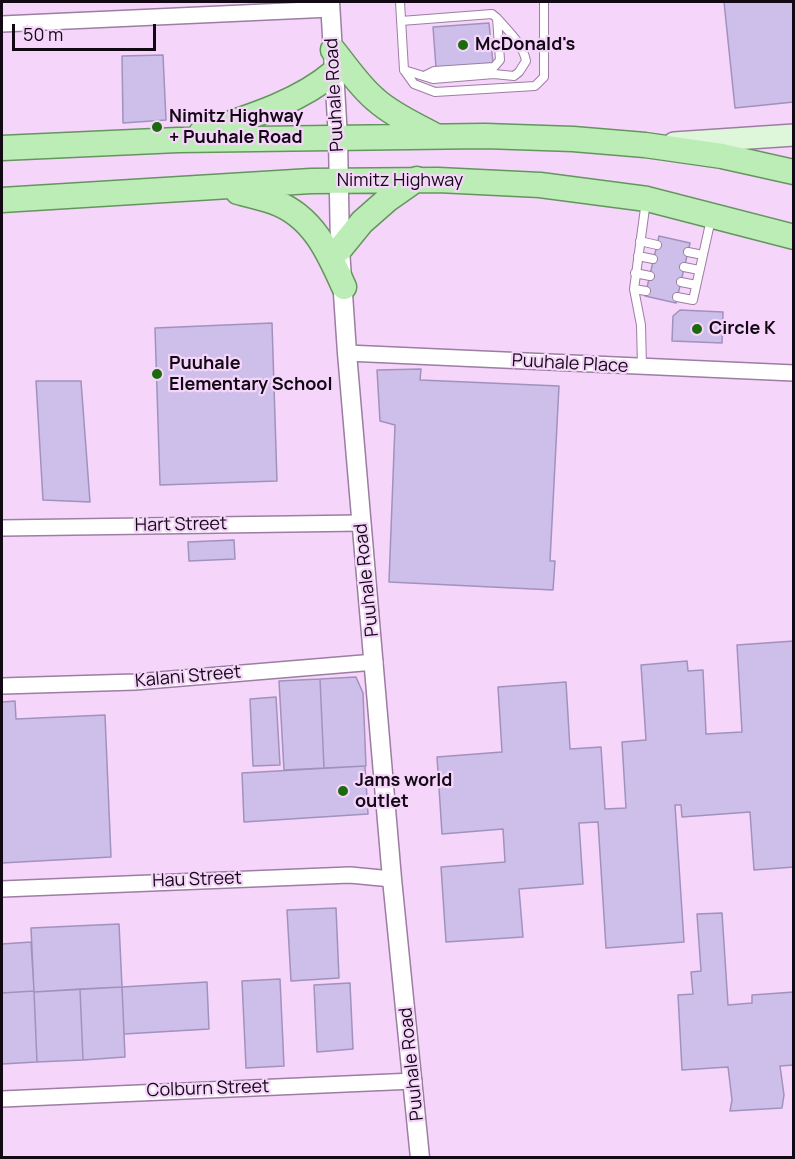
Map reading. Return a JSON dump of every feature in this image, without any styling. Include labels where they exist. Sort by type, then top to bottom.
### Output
[{"type":"main road","points":[[178,140],[293,99],[322,83],[334,61],[376,101],[436,136]]},
{"type":"main road","points":[[645,145],[794,135]]},
{"type":"main road","points":[[2,148],[178,140],[507,136],[645,145],[722,156],[794,172]]},
{"type":"main road","points":[[340,249],[362,222],[387,200],[417,179]]},
{"type":"main road","name":"Nimitz Highway","points":[[2,200],[339,181],[417,179],[540,185],[647,199],[794,237]]},
{"type":"main road","points":[[221,187],[276,202],[305,221],[324,246],[344,287]]},
{"type":"street","points":[[2,24],[331,5]]},
{"type":"street","name":"Puuhale Road","points":[[331,5],[338,138],[340,249],[347,353],[392,879],[420,1158]]},
{"type":"street","name":"Puuhale Place","points":[[347,353],[794,373]]},
{"type":"street","name":"Hart Street","points":[[2,528],[361,523]]},
{"type":"street","name":"Kalani Street","points":[[2,686],[135,682],[375,662]]},
{"type":"street","name":"Hau Street","points":[[2,889],[350,875],[392,879]]},
{"type":"street","name":"Colburn Street","points":[[2,1099],[414,1081]]},
{"type":"lane","points":[[400,2],[404,70],[414,84],[435,92],[535,86],[544,77],[544,2]]},
{"type":"lane","points":[[401,21],[492,14],[521,46],[526,61],[514,76],[494,74],[433,79],[404,70]]},
{"type":"lane","points":[[426,75],[434,71],[494,67],[500,60],[497,18]]},
{"type":"lane","points":[[642,368],[641,325],[634,289],[647,199]]},
{"type":"lane","points":[[677,297],[693,300],[712,215]]},
{"type":"lane","points":[[640,241],[657,245]]},
{"type":"lane","points":[[688,252],[703,255]]},
{"type":"lane","points":[[638,256],[653,259]]},
{"type":"lane","points":[[684,267],[699,270]]},
{"type":"lane","points":[[635,273],[650,276]]},
{"type":"lane","points":[[681,282],[696,285]]},
{"type":"lane","points":[[634,289],[646,291]]},
{"type":"building","points":[[724,2],[794,2],[794,102],[735,108]]},
{"type":"building","name":"McDonald's","points":[[489,23],[493,63],[436,68],[433,27]]},
{"type":"building","points":[[163,55],[166,120],[123,123],[122,56]]},
{"type":"building","points":[[659,236],[690,243],[676,303],[645,296]]},
{"type":"building","name":"Circle K","points":[[680,310],[723,312],[722,343],[672,341],[673,316]]},
{"type":"building","points":[[272,323],[277,481],[160,485],[155,328]]},
{"type":"building","points":[[421,369],[420,380],[559,386],[550,561],[555,561],[553,590],[389,582],[395,425],[380,421],[377,370]]},
{"type":"building","points":[[36,381],[81,381],[90,502],[43,500]]},
{"type":"building","points":[[234,540],[235,559],[189,561],[188,542]]},
{"type":"building","points":[[794,641],[794,867],[754,870],[750,812],[682,817],[681,805],[675,805],[684,942],[606,948],[598,822],[579,823],[583,884],[519,889],[523,937],[446,942],[441,867],[505,862],[503,829],[442,834],[437,757],[502,752],[498,687],[566,682],[570,749],[601,747],[605,809],[626,808],[622,742],[646,740],[641,665],[687,661],[688,671],[703,670],[706,734],[742,732],[737,645]]},
{"type":"building","points":[[356,677],[363,693],[366,766],[324,768],[320,679]]},
{"type":"building","points":[[320,679],[324,768],[284,770],[279,681]]},
{"type":"building","points":[[276,697],[280,765],[253,766],[250,699]]},
{"type":"building","points":[[15,701],[16,719],[105,715],[111,857],[2,863],[2,702]]},
{"type":"building","points":[[365,766],[368,814],[244,822],[242,773]]},
{"type":"building","points":[[336,908],[339,978],[291,981],[287,910]]},
{"type":"building","points":[[722,913],[728,1005],[752,1003],[752,995],[794,992],[794,1065],[780,1066],[784,1095],[782,1108],[730,1111],[732,1100],[728,1067],[682,1070],[678,995],[693,994],[691,972],[701,971],[697,914]]},
{"type":"building","points":[[119,924],[122,987],[34,992],[31,928]]},
{"type":"building","points":[[31,942],[34,991],[2,993],[2,944]]},
{"type":"building","points":[[280,979],[284,1066],[246,1068],[242,981]]},
{"type":"building","points":[[207,982],[209,1029],[124,1034],[122,987]]},
{"type":"building","points":[[350,983],[353,1049],[317,1052],[314,985]]},
{"type":"building","points":[[122,987],[125,1057],[83,1060],[80,989]]},
{"type":"building","points":[[80,989],[83,1060],[37,1062],[34,992]]},
{"type":"building","points":[[34,991],[37,1062],[2,1064],[2,993]]},
{"type":"place","name":"McDonald's","points":[[463,45]]},
{"type":"place","name":"Nimitz Highway + Puuhale Road","points":[[157,127]]},
{"type":"place","name":"Circle K","points":[[697,329]]},
{"type":"place","name":"Puuhale Elementary School","points":[[157,374]]},
{"type":"place","name":"Jams world outlet","points":[[343,791]]}]
